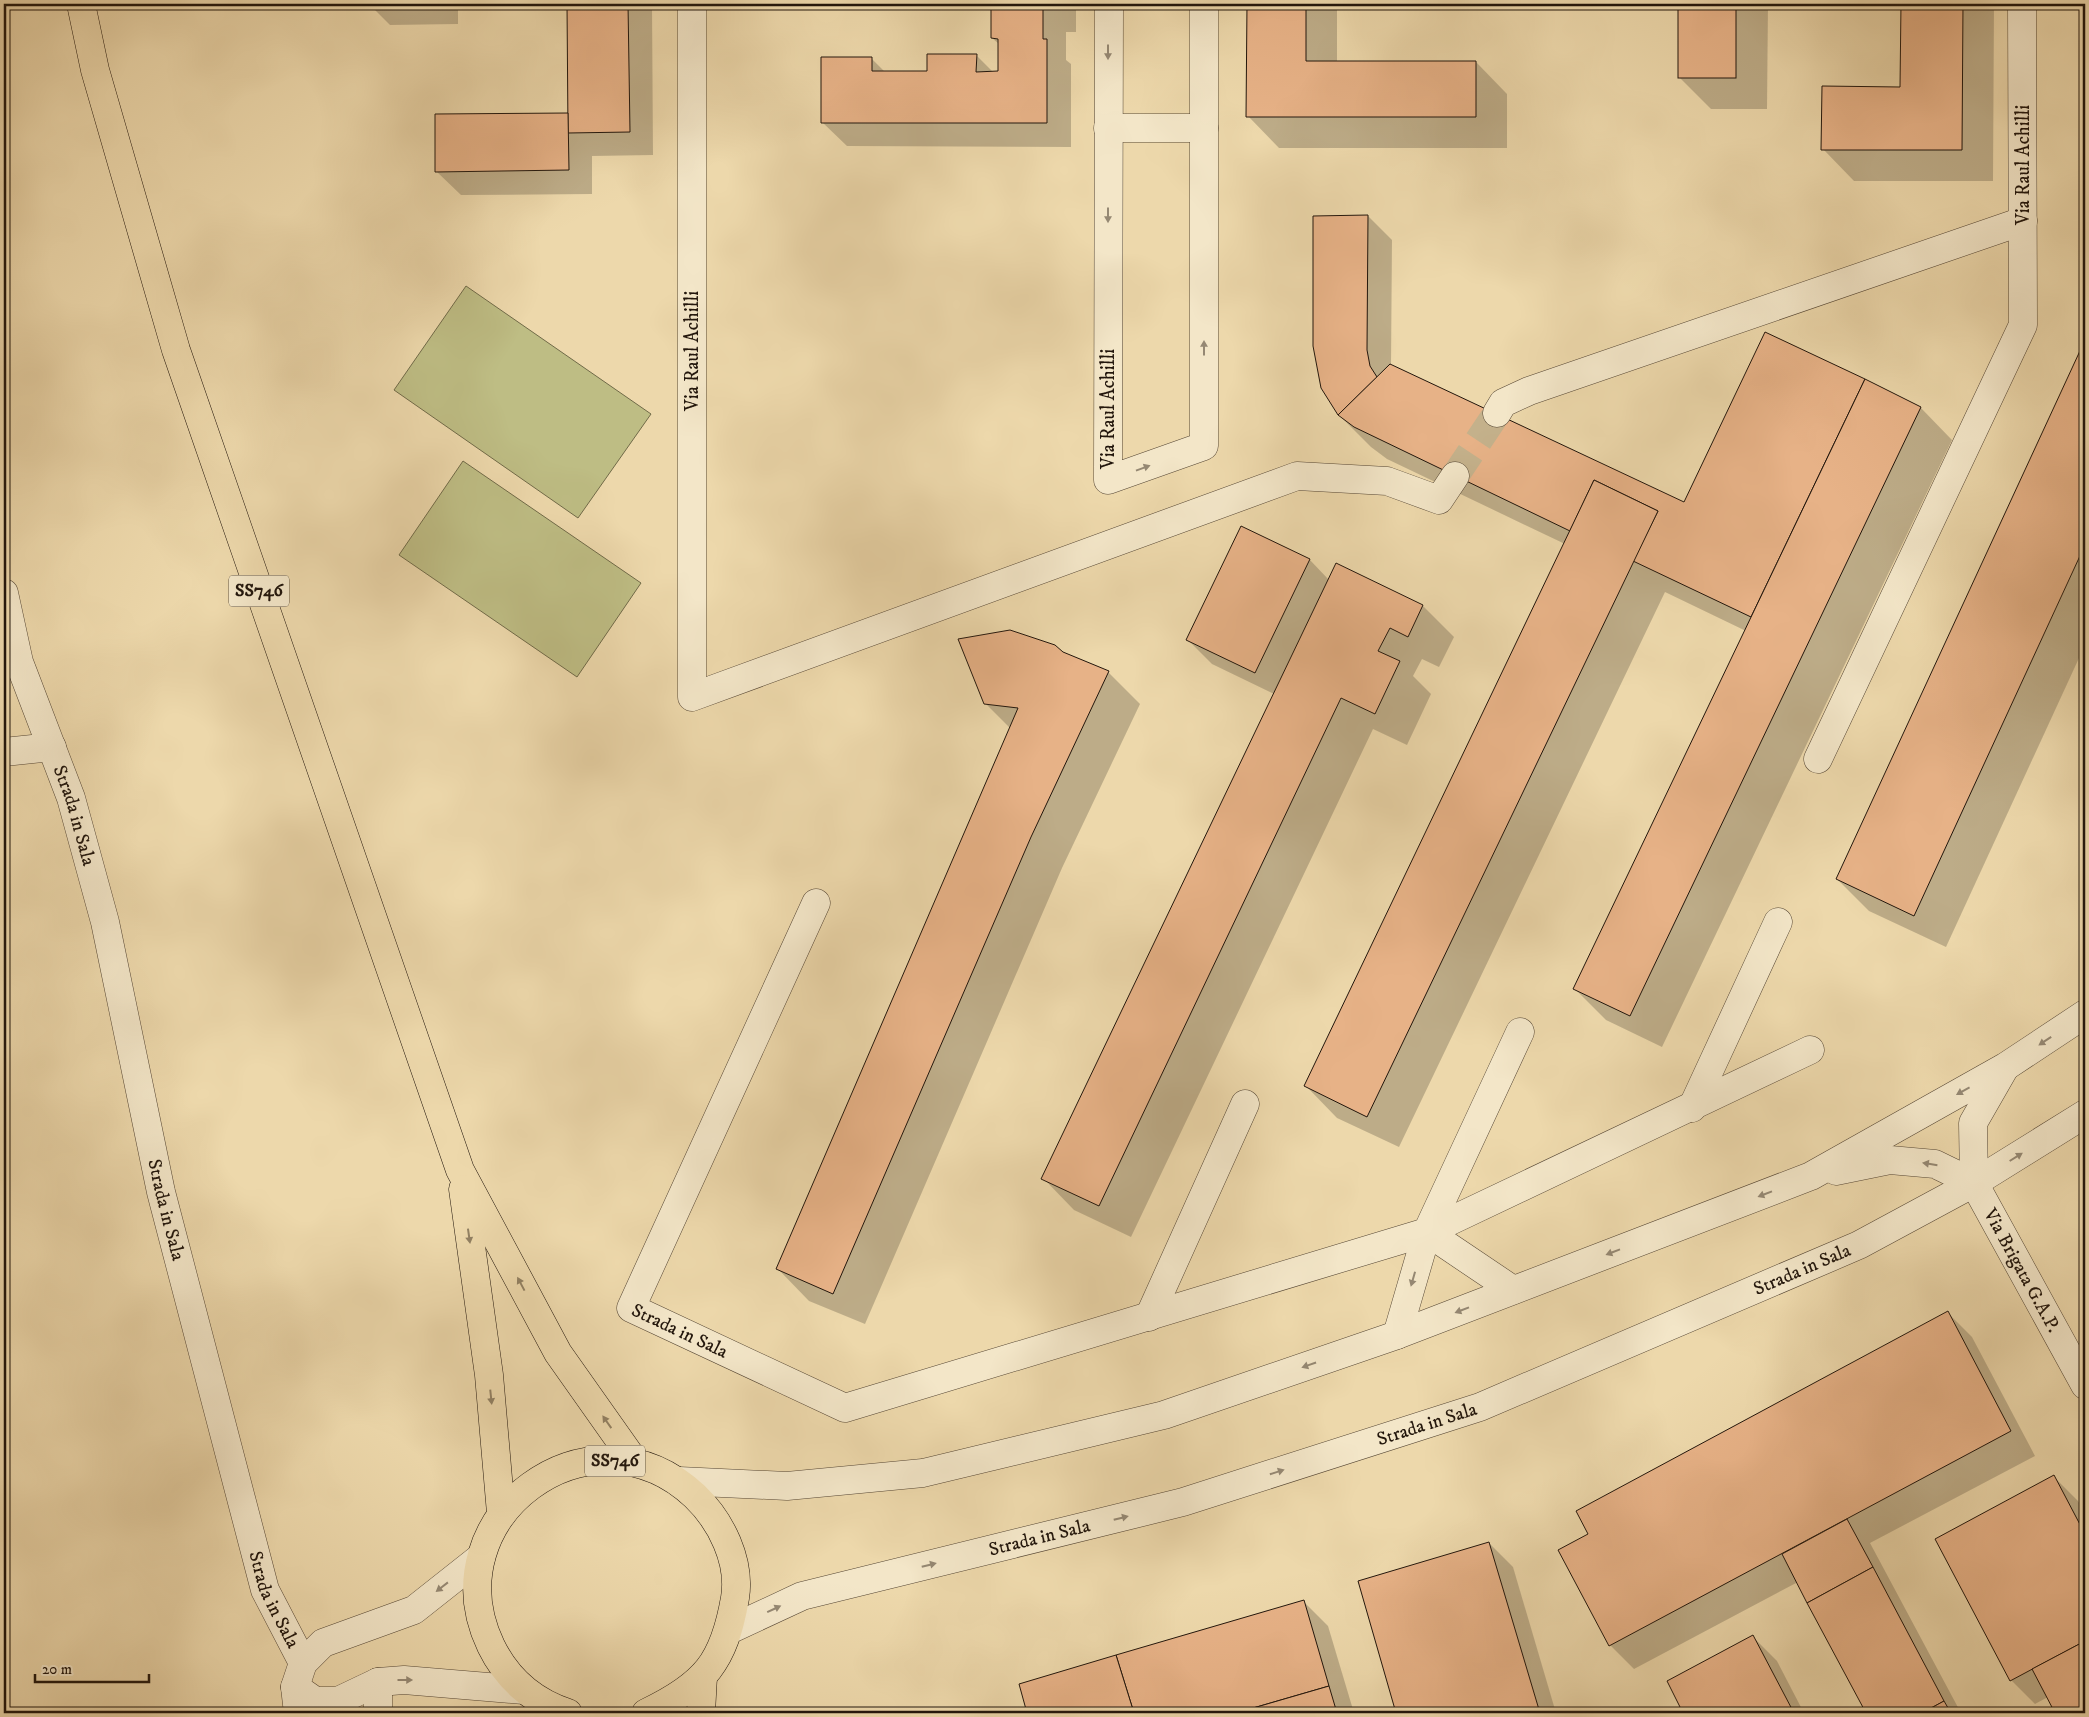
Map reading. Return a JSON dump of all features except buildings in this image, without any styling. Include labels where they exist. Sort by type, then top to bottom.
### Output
[{"type":"main road","name":"SS746","points":[[81,4],[95,70],[176,350],[460,1170],[558,1353],[635,1462]]},
{"type":"main road","name":"SS746","points":[[460,1170],[489,1375],[501,1513]]},
{"type":"main road","name":"SS746","points":[[568,1713],[550,1707],[524,1690],[499,1663],[483,1630],[476,1594],[481,1557],[489,1534],[501,1513],[528,1486],[560,1468],[598,1460],[635,1462],[658,1470],[679,1481],[710,1510],[730,1547],[736,1588],[729,1630],[719,1654],[703,1676],[677,1699],[646,1713]]},
{"type":"main road","points":[[701,1713],[703,1676]]},
{"type":"street","name":"Via Raul Achilli","points":[[692,4],[692,697],[1297,476],[1388,482],[1439,500],[1455,476]]},
{"type":"street","name":"Via Raul Achilli","points":[[1109,4],[1108,480],[1204,446],[1204,4]]},
{"type":"street","name":"Via Raul Achilli","points":[[1818,758],[2023,325],[2022,4]]},
{"type":"street","points":[[1108,128],[1204,128]]},
{"type":"street","points":[[1497,413],[1503,403],[1529,391],[2023,221]]},
{"type":"street","name":"Strada in Sala","points":[[4,593],[19,662],[71,798],[105,922],[162,1192],[265,1590],[299,1688],[315,1701],[338,1701],[378,1682],[404,1680],[524,1690]]},
{"type":"street","name":"Strada in Sala","points":[[4,752],[52,747]]},
{"type":"street","name":"Strada in Sala","points":[[816,904],[630,1308],[845,1408],[1427,1232],[1692,1108],[1810,1050]]},
{"type":"street","points":[[1692,1108],[1778,922]]},
{"type":"street","points":[[679,1481],[787,1486],[923,1473],[1164,1415],[1397,1335],[1811,1176],[2005,1067],[2085,1014]]},
{"type":"street","points":[[1397,1335],[1427,1232],[1520,1032]]},
{"type":"street","name":"Via Brigata G.A.P.","points":[[2005,1067],[1972,1123],[1974,1183],[2085,1385]]},
{"type":"street","points":[[1149,1317],[1244,1104]]},
{"type":"street","name":"Strada in Sala","points":[[729,1630],[802,1596],[1183,1502],[1480,1406],[1860,1245],[1974,1183],[2085,1114]]},
{"type":"street","points":[[1811,1176],[1890,1160],[1935,1164],[1974,1183]]},
{"type":"street","points":[[1427,1232],[1513,1290]]},
{"type":"street","name":"Strada in Sala","points":[[299,1688],[323,1643],[414,1610],[481,1557]]},
{"type":"street","points":[[378,1682],[378,1713]]},
{"type":"shaded area","points":[[466,286],[651,414],[578,518],[394,390]]},
{"type":"shaded area","points":[[463,461],[641,583],[577,677],[399,555]]},
{"type":"tunnel","points":[[1455,476],[1497,413]]}]
